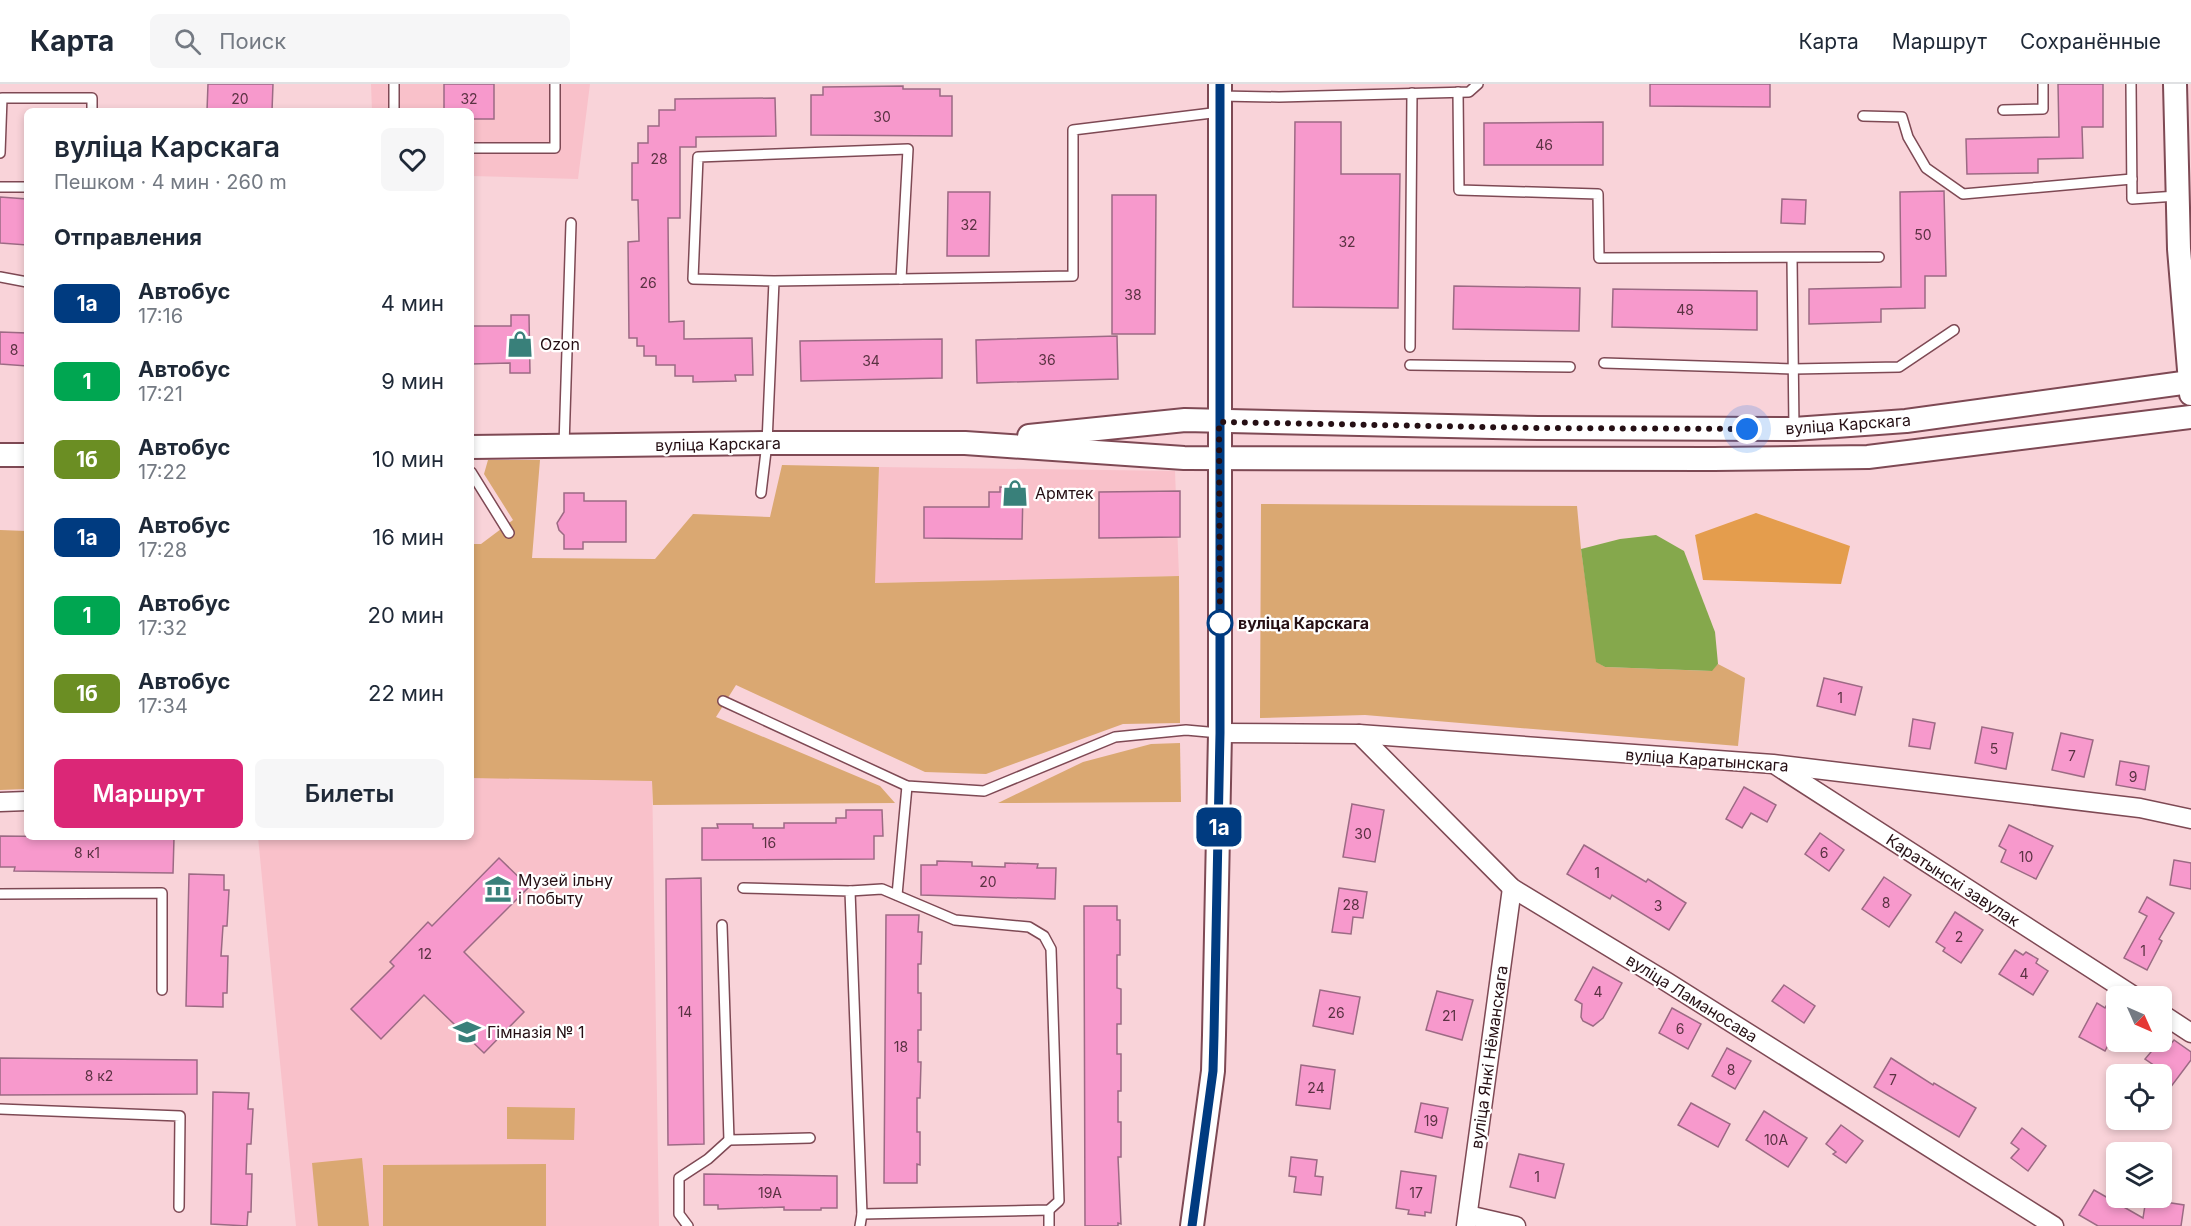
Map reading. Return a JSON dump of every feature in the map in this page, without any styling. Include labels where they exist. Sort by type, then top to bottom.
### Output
[{"type":"street","points":[[2175,84],[2179,249],[2191,388]]},
{"type":"street","points":[[1192,1226],[1213,1071],[1220,733],[1220,97]]},
{"type":"street","name":"вуліца Карскага","points":[[964,443],[1185,420],[1538,428],[1794,429],[1906,421],[2191,388]]},
{"type":"street","name":"вуліца Карскага","points":[[474,447],[767,442],[964,443],[1184,458],[1868,457],[2191,417]]},
{"type":"street","points":[[0,455],[24,455]]},
{"type":"street","name":"вуліца Каратынскага","points":[[1220,733],[1359,734],[1773,764],[2140,808],[2191,819]]},
{"type":"street","name":"вуліца Ламаносава","points":[[1359,734],[1512,888],[1667,982],[2054,1226]]},
{"type":"street","name":"Каратынскі завулак","points":[[1773,764],[2118,986]]},
{"type":"street","points":[[0,802],[24,801]]},
{"type":"street","name":"вуліца Янкі Нёманскага","points":[[1467,1220],[1512,888]]},
{"type":"street","points":[[2172,1021],[2191,1033]]},
{"type":"street","points":[[1467,1220],[1516,1226]]},
{"type":"lane","points":[[394,84],[394,108]]},
{"type":"lane","points":[[474,148],[555,148],[555,84]]},
{"type":"lane","points":[[901,279],[908,149],[698,157],[693,279],[774,281],[901,279],[1073,276],[1073,130],[1220,97],[1469,92],[1478,84]]},
{"type":"lane","points":[[2003,110],[2043,109],[2043,84]]},
{"type":"lane","points":[[2131,84],[2132,199],[2178,196]]},
{"type":"lane","points":[[1458,92],[1459,190],[1599,194],[1599,258],[1879,257]]},
{"type":"lane","points":[[1410,347],[1412,93]]},
{"type":"lane","points":[[0,153],[2,98],[92,98],[92,108]]},
{"type":"lane","points":[[1863,116],[1902,117],[1908,138],[1926,168],[1963,194],[2132,179]]},
{"type":"lane","points":[[0,187],[24,187]]},
{"type":"lane","points":[[564,446],[571,223]]},
{"type":"lane","points":[[1792,258],[1794,429]]},
{"type":"lane","points":[[0,277],[24,281]]},
{"type":"lane","points":[[761,493],[767,442],[774,281]]},
{"type":"lane","points":[[1604,363],[1793,369],[1899,367],[1954,330]]},
{"type":"lane","points":[[1410,365],[1570,367]]},
{"type":"lane","points":[[474,477],[509,532]]},
{"type":"lane","points":[[723,701],[907,786],[984,791],[1115,737],[1186,730],[1220,733]]},
{"type":"lane","points":[[897,895],[907,786]]},
{"type":"lane","points":[[743,888],[850,891],[882,889],[955,920],[1029,927],[1044,936],[1051,949],[1059,1201],[1049,1210],[862,1214]]},
{"type":"lane","points":[[850,891],[862,1214],[860,1226]]},
{"type":"lane","points":[[0,894],[162,893],[162,990]]},
{"type":"lane","points":[[722,925],[729,1140]]},
{"type":"lane","points":[[0,1109],[180,1116],[179,1207]]},
{"type":"lane","points":[[688,1226],[679,1214],[679,1178],[708,1159],[729,1140],[810,1138]]},
{"type":"lane","points":[[1049,1210],[1049,1226]]},
{"type":"shaded area","points":[[371,84],[590,84],[578,179],[474,176],[474,108],[372,108]]},
{"type":"shaded area","points":[[488,460],[540,460],[532,558],[655,559],[693,514],[770,517],[782,465],[879,467],[875,583],[1179,576],[1180,723],[1123,724],[986,774],[925,772],[736,685],[716,717],[880,786],[895,803],[653,805],[652,781],[474,778],[474,544],[481,544],[513,520],[484,474]]},
{"type":"shaded area","points":[[879,467],[1175,471],[1179,576],[874,583]]},
{"type":"shaded area","points":[[1261,504],[1577,506],[1597,662],[1605,667],[1711,671],[1718,664],[1745,678],[1738,746],[1365,715],[1260,718]]},
{"type":"shaded area","points":[[1756,513],[1850,546],[1841,584],[1703,580],[1695,535]]},
{"type":"shaded area","points":[[0,530],[24,531],[24,789],[0,790]]},
{"type":"shaded area","points":[[1656,535],[1684,551],[1715,632],[1718,664],[1712,671],[1605,667],[1596,662],[1581,549],[1620,539]]},
{"type":"shaded area","points":[[1180,743],[1181,802],[998,803],[1083,762],[1151,744]]},
{"type":"shaded area","name":"Гімназія № 1","points":[[652,772],[659,1226],[296,1226],[258,840],[474,840],[474,773]]},
{"type":"shaded area","points":[[507,1107],[575,1108],[574,1140],[507,1139]]},
{"type":"shaded area","points":[[362,1158],[369,1226],[318,1226],[312,1163]]},
{"type":"shaded area","points":[[546,1164],[546,1226],[383,1226],[383,1165]]},
{"type":"building","points":[[208,84],[273,84],[272,108],[207,108]]},
{"type":"building","points":[[444,84],[494,84],[494,119],[474,119],[474,108],[444,108]]},
{"type":"building","points":[[1650,84],[1770,84],[1770,107],[1650,106]]},
{"type":"building","points":[[2058,84],[2103,84],[2103,127],[2082,127],[2083,158],[2038,159],[2038,173],[1967,174],[1966,139],[2059,137]]},
{"type":"building","points":[[903,86],[903,89],[940,89],[940,96],[952,96],[952,136],[811,135],[811,95],[823,95],[823,87]]},
{"type":"building","points":[[775,98],[776,136],[696,137],[696,147],[680,147],[680,218],[668,218],[669,322],[684,321],[684,339],[752,338],[753,375],[735,375],[736,381],[693,382],[693,376],[675,376],[675,365],[656,365],[656,356],[644,356],[644,346],[637,346],[637,338],[629,338],[628,242],[639,241],[638,200],[632,200],[632,163],[638,163],[638,143],[648,143],[648,126],[659,126],[659,110],[675,110],[675,99]]},
{"type":"building","points":[[1295,122],[1341,122],[1341,174],[1400,174],[1398,308],[1293,307]]},
{"type":"building","points":[[1603,122],[1603,165],[1484,165],[1484,123]]},
{"type":"building","points":[[1944,191],[1946,276],[1925,276],[1925,308],[1881,309],[1881,322],[1809,324],[1809,289],[1901,287],[1900,192]]},
{"type":"building","points":[[948,192],[990,192],[989,256],[947,256]]},
{"type":"building","points":[[1112,195],[1156,195],[1155,334],[1112,334]]},
{"type":"building","points":[[0,197],[24,199],[24,245],[0,243]]},
{"type":"building","points":[[1782,199],[1806,200],[1805,224],[1781,223]]},
{"type":"building","points":[[1454,286],[1580,288],[1579,331],[1453,329]]},
{"type":"building","points":[[1613,289],[1757,291],[1757,330],[1612,327]]},
{"type":"building","points":[[511,315],[529,315],[530,373],[510,373],[510,363],[474,364],[474,326],[511,326]]},
{"type":"building","points":[[0,332],[24,333],[24,366],[0,364]]},
{"type":"building","points":[[1117,336],[1118,379],[977,383],[976,340]]},
{"type":"building","points":[[942,339],[942,378],[801,381],[800,341]]},
{"type":"building","points":[[1000,487],[1023,488],[1022,539],[924,538],[924,507],[989,507],[989,492],[1000,492]]},
{"type":"building","points":[[1180,491],[1180,537],[1099,538],[1099,492]]},
{"type":"building","points":[[564,493],[584,493],[584,501],[626,501],[626,542],[583,542],[583,549],[564,549],[564,535],[557,523],[564,512]]},
{"type":"building","points":[[1824,678],[1862,687],[1855,715],[1817,706]]},
{"type":"building","points":[[1913,719],[1935,723],[1930,749],[1909,746]]},
{"type":"building","points":[[1982,727],[2013,733],[2006,769],[1975,763]]},
{"type":"building","points":[[2061,733],[2093,740],[2084,777],[2052,770]]},
{"type":"building","points":[[2120,761],[2149,766],[2145,790],[2116,785]]},
{"type":"building","points":[[1744,787],[1776,805],[1767,822],[1751,813],[1742,828],[1726,819]]},
{"type":"building","points":[[1352,804],[1384,810],[1375,862],[1343,857]]},
{"type":"building","points":[[846,810],[882,810],[883,836],[874,836],[874,859],[702,860],[702,828],[718,828],[717,824],[753,824],[753,828],[784,828],[784,823],[836,823],[836,818],[846,818]]},
{"type":"building","points":[[2009,825],[2053,846],[2036,879],[2001,862],[2006,850],[1999,846]]},
{"type":"building","points":[[1820,833],[1844,850],[1829,871],[1805,854]]},
{"type":"building","points":[[0,836],[24,836],[24,840],[174,840],[173,873],[14,871],[15,867],[0,867]]},
{"type":"building","points":[[1584,845],[1646,882],[1648,879],[1686,903],[1669,930],[1612,895],[1610,899],[1567,874]]},
{"type":"building","points":[[499,858],[529,887],[464,952],[524,1012],[484,1053],[424,995],[381,1039],[351,1009],[394,966],[390,962],[428,922],[432,926]]},
{"type":"building","points":[[2174,860],[2191,863],[2191,889],[2170,885]]},
{"type":"building","points":[[937,861],[972,862],[972,866],[1005,867],[1005,863],[1038,864],[1037,868],[1056,868],[1055,899],[921,895],[921,865],[937,865]]},
{"type":"building","points":[[189,874],[224,875],[224,890],[229,890],[227,926],[223,926],[221,956],[228,956],[227,993],[223,993],[223,1007],[186,1006]]},
{"type":"building","points":[[1884,877],[1911,895],[1889,927],[1862,909]]},
{"type":"building","points":[[701,878],[704,1144],[668,1145],[666,879]]},
{"type":"building","points":[[1339,888],[1367,892],[1363,918],[1353,917],[1351,934],[1332,932]]},
{"type":"building","points":[[2147,897],[2174,913],[2159,939],[2162,941],[2147,970],[2124,958],[2147,916],[2139,912]]},
{"type":"building","points":[[1084,906],[1117,906],[1117,920],[1120,920],[1117,988],[1121,989],[1121,1024],[1117,1024],[1117,1054],[1121,1054],[1118,1122],[1121,1122],[1121,1157],[1118,1157],[1121,1224],[1118,1223],[1118,1226],[1085,1226]]},
{"type":"building","points":[[1955,912],[1983,930],[1961,963],[1943,951],[1945,948],[1936,942]]},
{"type":"building","points":[[886,915],[919,915],[918,932],[922,932],[921,964],[918,964],[921,1030],[918,1030],[918,1062],[921,1062],[920,1098],[917,1098],[920,1165],[917,1164],[917,1183],[884,1183]]},
{"type":"building","points":[[2015,950],[2023,955],[2026,952],[2038,959],[2036,963],[2048,971],[2033,995],[1999,974]]},
{"type":"building","points":[[1593,967],[1622,983],[1603,1018],[1593,1026],[1583,1021],[1582,1004],[1575,1000]]},
{"type":"building","points":[[1784,985],[1815,1006],[1804,1023],[1772,1001]]},
{"type":"building","points":[[1320,990],[1360,997],[1353,1034],[1313,1026]]},
{"type":"building","points":[[1437,991],[1473,1000],[1462,1040],[1426,1030]]},
{"type":"building","points":[[2097,1003],[2105,1008],[2106,1006],[2105,1051],[2079,1037]]},
{"type":"building","points":[[1672,1008],[1701,1024],[1688,1049],[1659,1033]]},
{"type":"building","points":[[2174,1040],[2191,1052],[2191,1060],[2172,1085],[2172,1064],[2152,1064],[2145,1059],[2151,1052],[2172,1052]]},
{"type":"building","points":[[1727,1048],[1751,1061],[1735,1089],[1712,1076]]},
{"type":"building","points":[[0,1058],[197,1060],[197,1094],[0,1095]]},
{"type":"building","points":[[1891,1058],[1933,1085],[1934,1083],[1976,1108],[1959,1137],[1874,1087]]},
{"type":"building","points":[[1301,1065],[1335,1070],[1330,1109],[1296,1105]]},
{"type":"building","points":[[213,1092],[249,1093],[248,1109],[253,1109],[251,1144],[247,1144],[246,1174],[252,1174],[251,1212],[248,1212],[247,1226],[211,1224]]},
{"type":"building","points":[[1421,1103],[1448,1108],[1442,1138],[1415,1132]]},
{"type":"building","points":[[1691,1103],[1730,1124],[1718,1147],[1678,1125]]},
{"type":"building","points":[[1764,1111],[1807,1138],[1788,1167],[1746,1140]]},
{"type":"building","points":[[1841,1125],[1863,1141],[1846,1163],[1833,1154],[1836,1152],[1826,1144]]},
{"type":"building","points":[[2022,1128],[2046,1146],[2028,1171],[2011,1158],[2019,1149],[2011,1143]]},
{"type":"building","points":[[1519,1154],[1564,1164],[1555,1198],[1510,1187]]},
{"type":"building","points":[[1291,1157],[1317,1160],[1315,1176],[1323,1177],[1321,1195],[1294,1192],[1296,1177],[1289,1176]]},
{"type":"building","points":[[1401,1171],[1436,1176],[1431,1213],[1425,1212],[1425,1216],[1408,1214],[1409,1210],[1396,1208]]},
{"type":"building","points":[[704,1174],[837,1176],[837,1208],[821,1208],[821,1210],[784,1210],[784,1207],[718,1209],[718,1205],[704,1205]]},
{"type":"building","points":[[2094,1190],[2106,1197],[2106,1208],[2126,1208],[2143,1218],[2145,1208],[2172,1208],[2172,1203],[2184,1205],[2181,1226],[2098,1226],[2079,1215]]},
{"type":"bus line","name":"1а","points":[[1192,1226],[1213,1071],[1214,1035],[1220,786],[1220,84]]},
{"type":"place","name":"Ozon","points":[[520,344]]},
{"type":"place","name":"Армтек","points":[[1015,493]]},
{"type":"place","name":"вуліца Карскага","points":[[1220,623]]},
{"type":"place","name":"Музей ільну і побыту","points":[[498,889]]},
{"type":"place","name":"Гімназія № 1","points":[[467,1032]]},
{"type":"route","points":[[1220,623],[1219,422],[1747,429]]}]
